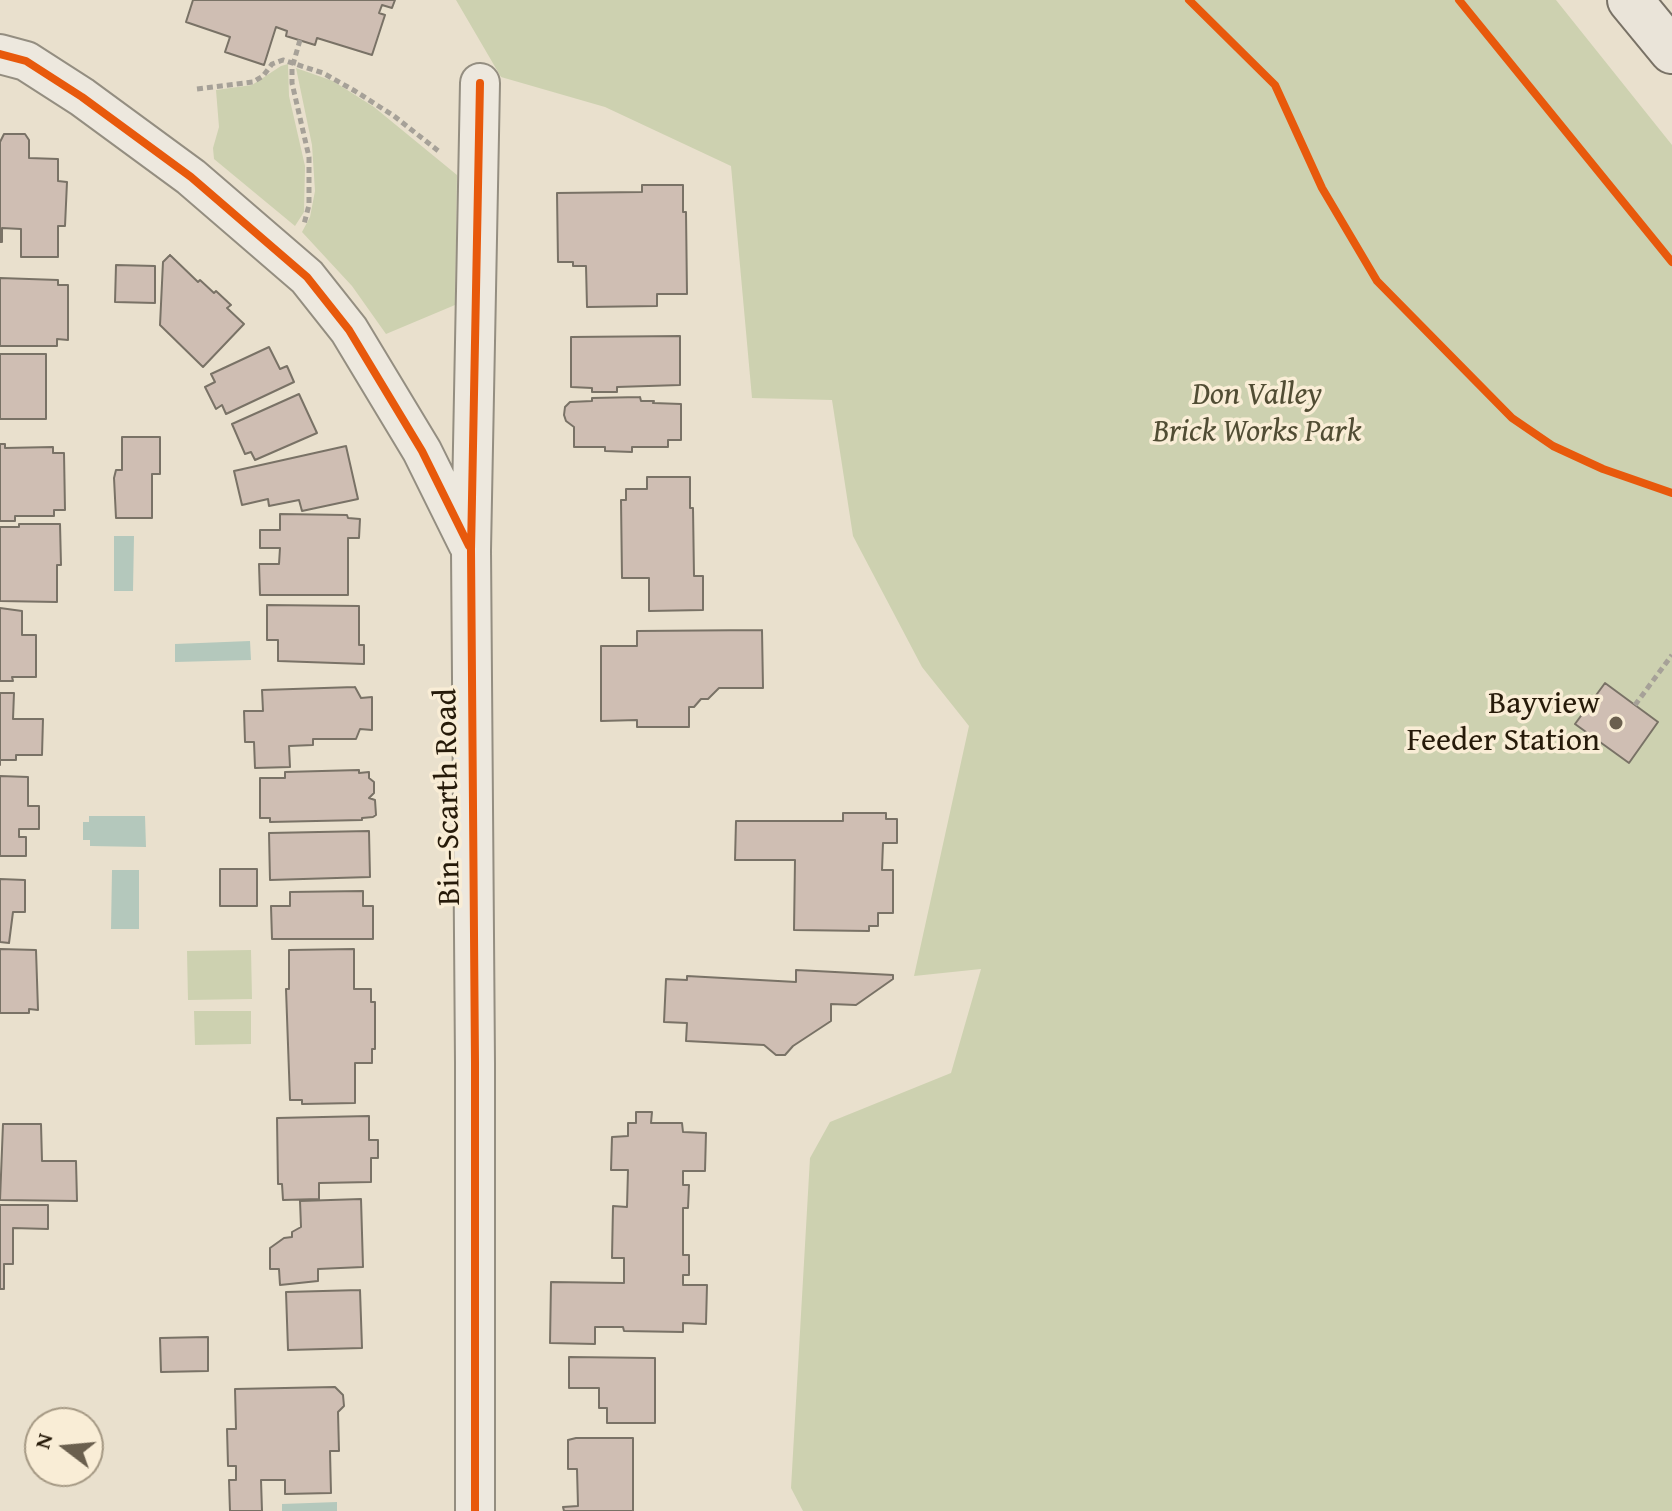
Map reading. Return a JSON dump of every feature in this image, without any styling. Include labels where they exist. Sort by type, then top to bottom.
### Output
[{"type":"main road","points":[[1630,0],[1672,51]]},
{"type":"street","points":[[0,54],[26,61],[95,106],[191,177],[307,277],[349,330],[422,451],[471,550]]},
{"type":"street","name":"Bin-Scarth Road","points":[[475,1511],[471,550],[480,83]]},
{"type":"path","points":[[300,40],[293,63],[292,83],[309,157],[310,181],[309,205],[300,230]]},
{"type":"path","points":[[197,89],[253,82],[263,76],[272,64],[283,60],[293,63],[323,73],[394,116],[478,182]]},
{"type":"path","points":[[1635,705],[1672,655]]},
{"type":"green space","name":"Don Valley Brick Works Park","points":[[456,0],[1556,0],[1672,145],[1672,1511],[803,1511],[791,1488],[810,1158],[830,1122],[951,1073],[981,969],[914,976],[969,726],[922,667],[853,536],[832,400],[752,398],[731,166],[605,107],[501,77]]},
{"type":"green space","points":[[288,64],[289,96],[305,166],[304,212],[295,226],[214,159],[213,148],[219,127],[216,90],[252,85]]},
{"type":"green space","points":[[296,68],[333,81],[374,107],[457,175],[455,305],[386,334],[352,286],[302,232],[310,217],[315,191],[312,145]]},
{"type":"green space","points":[[251,950],[252,999],[188,1000],[187,951]]},
{"type":"green space","points":[[194,1011],[251,1011],[251,1044],[195,1045]]},
{"type":"shaded area","points":[[114,536],[134,536],[133,591],[114,591]]},
{"type":"shaded area","points":[[250,641],[251,660],[175,662],[175,644]]},
{"type":"shaded area","points":[[89,816],[145,816],[146,847],[90,846],[90,840],[83,840],[83,822],[89,822]]},
{"type":"shaded area","points":[[112,870],[139,870],[139,929],[111,929]]},
{"type":"shaded area","points":[[337,1502],[337,1511],[282,1511],[282,1504]]},
{"type":"building","points":[[193,0],[395,0],[392,8],[382,5],[379,13],[385,15],[372,55],[317,38],[315,45],[286,36],[287,31],[276,27],[264,65],[225,52],[230,37],[186,22]]},
{"type":"building","points":[[4,134],[25,134],[29,140],[29,158],[58,159],[58,181],[67,182],[65,226],[58,226],[58,257],[21,257],[21,229],[2,228],[0,242],[0,142]]},
{"type":"building","points":[[642,185],[683,185],[687,294],[657,294],[657,306],[587,307],[586,266],[558,262],[557,193],[642,192]]},
{"type":"building","points":[[170,255],[198,282],[200,280],[214,293],[216,291],[231,305],[227,308],[244,324],[203,367],[160,325],[163,262]]},
{"type":"building","points":[[116,265],[155,266],[155,303],[115,302]]},
{"type":"building","points":[[0,278],[58,280],[58,285],[68,285],[68,340],[57,339],[57,346],[0,346]]},
{"type":"building","points":[[680,336],[680,385],[617,387],[617,392],[592,392],[592,388],[571,387],[571,337]]},
{"type":"building","points":[[269,347],[280,369],[287,366],[294,382],[226,414],[222,405],[216,409],[205,387],[215,382],[211,374]]},
{"type":"building","points":[[0,354],[46,354],[46,419],[0,419]]},
{"type":"building","points":[[299,394],[317,433],[255,460],[251,452],[245,454],[232,424]]},
{"type":"building","points":[[640,397],[641,401],[681,404],[681,440],[668,440],[668,447],[632,447],[632,452],[605,451],[605,447],[574,447],[574,427],[564,415],[565,407],[570,402],[592,401],[592,398]]},
{"type":"building","points":[[122,437],[160,437],[160,474],[152,474],[152,518],[116,518],[114,478],[116,470],[122,470]]},
{"type":"building","points":[[0,444],[5,444],[5,448],[53,447],[53,453],[64,453],[65,510],[54,510],[54,516],[15,516],[15,521],[0,521]]},
{"type":"building","points":[[346,446],[358,499],[302,511],[299,500],[269,506],[268,499],[242,505],[234,471]]},
{"type":"building","points":[[647,477],[690,477],[694,576],[703,576],[703,610],[649,611],[649,578],[622,578],[621,500],[626,500],[626,489],[647,489]]},
{"type":"building","points":[[280,514],[347,515],[348,518],[360,519],[359,538],[348,538],[348,595],[260,595],[259,564],[279,564],[280,548],[260,548],[260,530],[280,530]]},
{"type":"building","points":[[19,524],[60,524],[61,565],[57,565],[57,602],[0,601],[0,527],[19,527]]},
{"type":"building","points":[[267,605],[359,606],[359,645],[364,645],[364,664],[278,661],[278,640],[267,640]]},
{"type":"building","points":[[0,608],[22,611],[22,635],[36,635],[36,677],[12,677],[13,681],[0,681]]},
{"type":"building","points":[[762,630],[763,688],[719,688],[708,699],[701,699],[694,707],[689,707],[689,727],[637,727],[637,720],[601,721],[601,646],[637,646],[637,631]]},
{"type":"building","name":"Bayview Feeder Station","points":[[1605,683],[1658,722],[1629,763],[1575,724]]},
{"type":"building","points":[[355,687],[361,698],[372,697],[372,730],[360,729],[356,739],[313,739],[313,745],[289,746],[290,767],[255,768],[254,742],[245,742],[244,711],[263,711],[262,690]]},
{"type":"building","points":[[0,693],[14,693],[13,719],[43,719],[42,755],[16,755],[16,760],[0,760]]},
{"type":"building","points":[[359,770],[359,773],[369,772],[369,778],[374,782],[374,793],[369,798],[375,800],[376,815],[373,817],[362,820],[270,822],[270,818],[260,818],[260,778],[285,778],[285,772]]},
{"type":"building","points":[[0,776],[28,777],[28,806],[39,806],[39,829],[19,829],[19,837],[26,837],[26,856],[0,856]]},
{"type":"building","points":[[843,813],[886,813],[886,819],[897,819],[897,843],[883,843],[882,870],[893,870],[893,913],[878,913],[878,926],[869,926],[869,931],[794,930],[795,860],[735,860],[736,821],[843,821]]},
{"type":"building","points":[[369,831],[370,877],[270,880],[269,833]]},
{"type":"building","points":[[220,869],[257,869],[257,906],[220,906]]},
{"type":"building","points":[[0,879],[25,880],[25,912],[13,912],[9,943],[0,942]]},
{"type":"building","points":[[363,891],[363,906],[373,906],[373,939],[272,939],[271,906],[290,906],[290,892]]},
{"type":"building","points":[[0,949],[36,950],[38,1010],[0,1013]]},
{"type":"building","points":[[354,949],[354,989],[371,989],[371,1002],[375,1002],[372,1063],[355,1063],[355,1103],[302,1104],[302,1100],[290,1100],[286,989],[289,989],[289,950]]},
{"type":"building","points":[[796,970],[893,975],[893,979],[856,1005],[831,1004],[831,1021],[793,1046],[785,1055],[776,1055],[764,1045],[686,1041],[687,1023],[664,1022],[666,979],[687,980],[687,976],[796,982]]},
{"type":"building","points":[[636,1112],[652,1112],[651,1123],[682,1123],[683,1132],[706,1133],[705,1171],[683,1171],[683,1185],[689,1185],[688,1208],[683,1208],[683,1255],[689,1255],[689,1275],[683,1275],[683,1285],[707,1285],[706,1324],[683,1323],[683,1332],[595,1327],[595,1344],[550,1343],[551,1282],[624,1283],[624,1258],[612,1258],[613,1206],[627,1207],[628,1170],[611,1170],[612,1137],[628,1136],[628,1123],[636,1123]]},
{"type":"building","points":[[369,1116],[369,1140],[378,1140],[378,1158],[371,1158],[371,1182],[319,1183],[319,1199],[283,1200],[282,1184],[278,1184],[277,1118]]},
{"type":"building","points":[[3,1124],[41,1124],[42,1161],[76,1161],[77,1201],[0,1200]]},
{"type":"building","points":[[361,1199],[363,1267],[318,1269],[318,1281],[280,1285],[279,1269],[270,1269],[270,1248],[284,1238],[292,1237],[292,1232],[301,1227],[300,1201]]},
{"type":"building","points":[[0,1205],[48,1205],[48,1229],[13,1228],[13,1264],[4,1264],[4,1289],[0,1289]]},
{"type":"building","points":[[360,1290],[362,1348],[288,1350],[286,1292]]},
{"type":"building","points":[[208,1337],[208,1371],[161,1372],[160,1338]]},
{"type":"building","points":[[569,1357],[655,1358],[655,1423],[607,1423],[607,1408],[599,1408],[599,1388],[569,1388]]},
{"type":"building","points":[[335,1387],[343,1395],[344,1406],[338,1412],[339,1451],[330,1451],[331,1493],[285,1494],[285,1480],[261,1480],[262,1511],[230,1511],[229,1480],[236,1480],[236,1466],[228,1466],[227,1429],[236,1429],[235,1389]]},
{"type":"building","points":[[633,1438],[633,1511],[564,1511],[563,1507],[578,1506],[577,1469],[568,1469],[568,1440]]},
{"type":"cycle path","points":[[1189,0],[1275,85],[1322,188],[1377,281],[1512,418],[1553,446],[1603,469],[1672,493]]},
{"type":"cycle path","points":[[1459,0],[1672,262]]},
{"type":"cycle path","points":[[0,54],[26,61],[82,97],[191,177],[307,277],[349,330],[422,451],[469,546]]},
{"type":"cycle path","points":[[475,1511],[471,550],[480,83]]},
{"type":"place","name":"Bayview Feeder Station","points":[[1616,723]]}]
